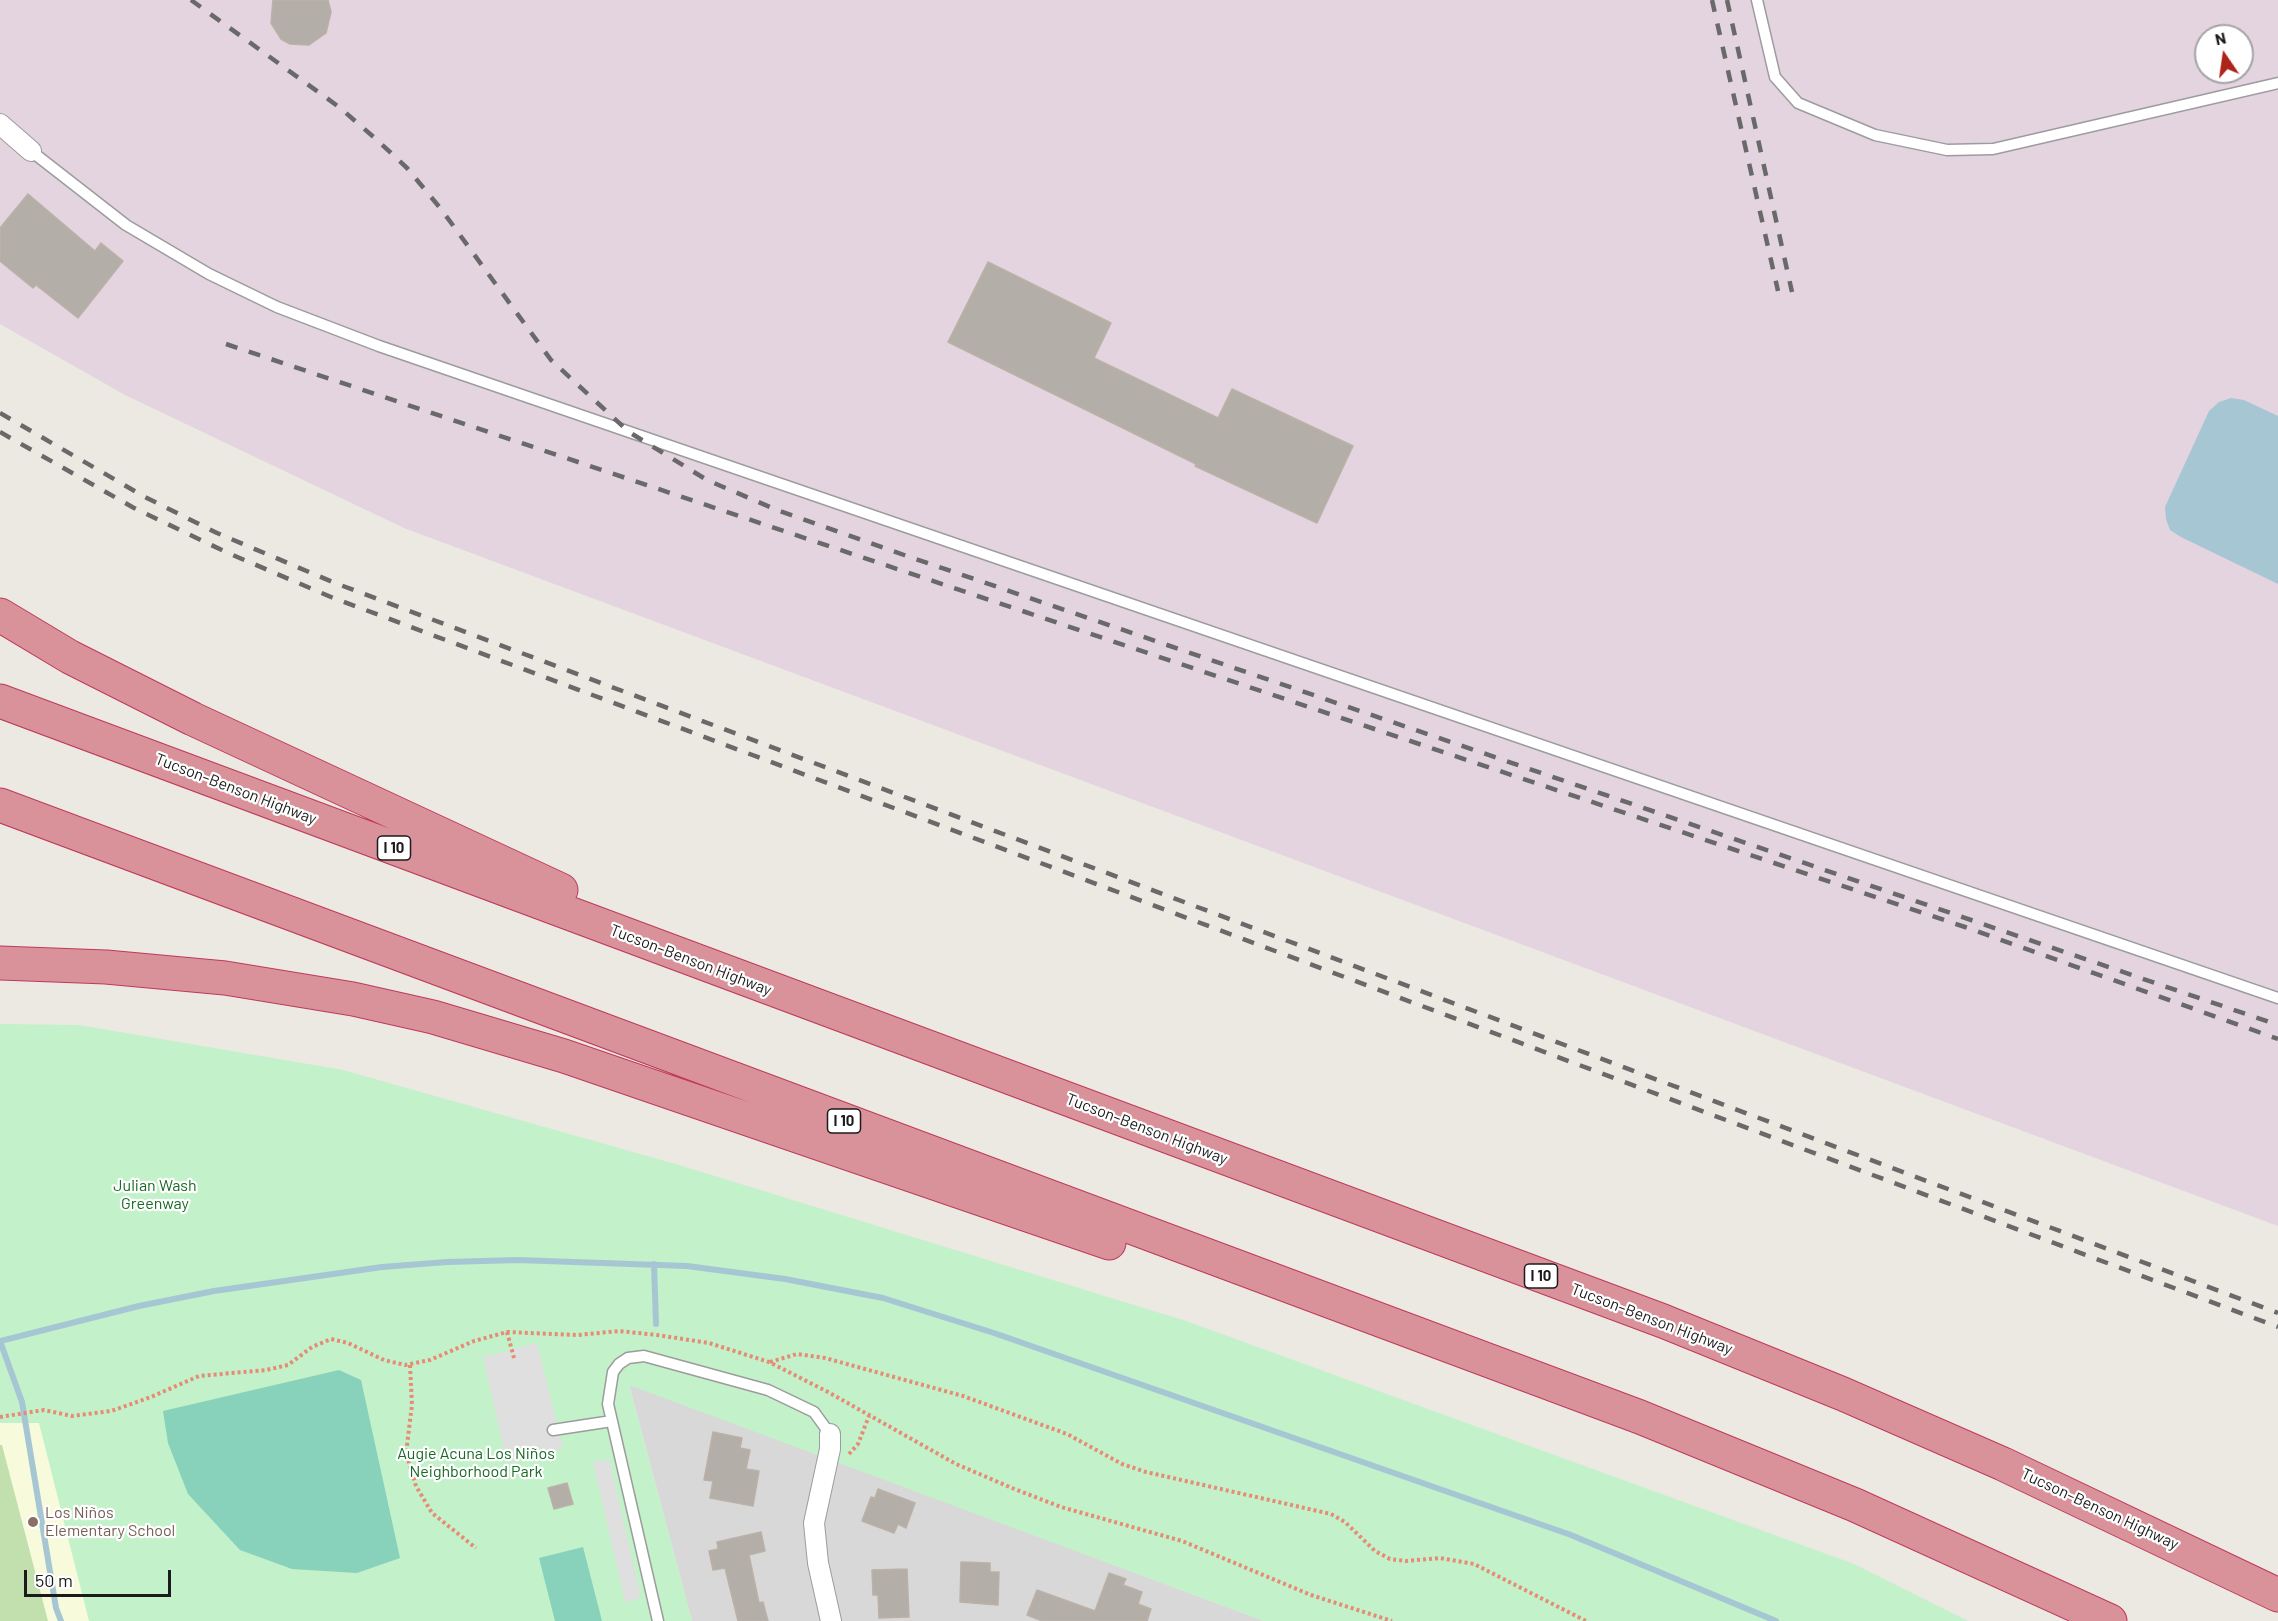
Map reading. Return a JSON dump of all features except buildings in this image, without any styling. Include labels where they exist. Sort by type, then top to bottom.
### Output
[{"type":"highway","points":[[0,615],[70,657],[193,719],[788,996]]},
{"type":"highway","name":"Tucson–Benson Highway","points":[[0,701],[1708,1340],[2003,1464],[2278,1594]]},
{"type":"highway","name":"I 10","points":[[0,805],[1688,1437],[1886,1519],[2110,1621]]},
{"type":"highway","points":[[0,963],[106,967],[235,980],[364,1001],[482,1030],[1688,1437]]},
{"type":"street","points":[[0,124],[31,152]]},
{"type":"street","points":[[830,1434],[830,1449],[814,1523],[818,1563],[831,1621]]},
{"type":"lane","points":[[1757,0],[1775,77],[1798,103],[1875,135],[1947,150],[1993,149],[2278,83]]},
{"type":"lane","points":[[31,152],[126,225],[208,274],[277,307],[379,346],[2278,998]]},
{"type":"lane","points":[[658,1621],[608,1404],[613,1372],[619,1364],[628,1358],[644,1356],[768,1390],[791,1399],[814,1412],[830,1434]]},
{"type":"lane","points":[[553,1430],[612,1421]]},
{"type":"path","points":[[2,1417],[44,1410],[72,1416],[111,1411],[199,1376],[266,1370],[288,1365],[312,1347],[331,1339],[348,1343],[384,1360],[410,1365],[430,1360],[484,1337],[507,1332],[578,1335],[619,1331],[657,1335],[709,1343],[769,1362],[828,1392],[956,1464],[1003,1484],[1061,1507],[1182,1541],[1309,1594],[1392,1621]]},
{"type":"path","points":[[507,1332],[513,1358]]},
{"type":"path","points":[[769,1362],[797,1354],[825,1358],[963,1396],[1067,1434],[1122,1464],[1146,1472],[1331,1514],[1360,1535],[1375,1551],[1390,1558],[1406,1561],[1440,1558],[1474,1564],[1586,1621]]},
{"type":"path","points":[[410,1365],[412,1405],[406,1453],[416,1486],[432,1513],[476,1548]]},
{"type":"shaded area","points":[[0,0],[2278,0],[2278,1226],[404,528],[125,395],[0,324]]},
{"type":"shaded area","points":[[537,1343],[563,1448],[507,1463],[483,1357]]},
{"type":"shaded area","points":[[629,1384],[1264,1621],[692,1621]]},
{"type":"shaded area","name":"Los Niños Elementary School","points":[[39,1422],[91,1621],[0,1621],[0,1423]]},
{"type":"shaded area","points":[[609,1459],[641,1598],[625,1602],[593,1462]]},
{"type":"green space","name":"Julian Wash Greenway","points":[[0,1024],[79,1025],[343,1070],[679,1165],[1186,1321],[1854,1564],[1968,1621],[1264,1621],[629,1385],[692,1621],[89,1621],[39,1423],[0,1423]]},
{"type":"green space","points":[[339,1370],[361,1380],[400,1558],[357,1573],[292,1569],[240,1550],[188,1494],[168,1443],[163,1411]]},
{"type":"green space","points":[[0,1445],[2,1445],[48,1621],[0,1621]]},
{"type":"green space","points":[[583,1547],[602,1621],[555,1621],[539,1558]]},
{"type":"water","points":[[2231,398],[2244,400],[2278,416],[2278,584],[2181,537],[2170,530],[2166,519],[2165,507],[2209,411],[2219,402]]},
{"type":"waterway","points":[[0,1341],[139,1306],[214,1291],[382,1267],[518,1260],[687,1266],[785,1279],[883,1298],[994,1333],[1571,1535],[1776,1621]]},
{"type":"waterway","points":[[654,1264],[656,1324]]},
{"type":"waterway","points":[[0,1341],[22,1402],[56,1608],[61,1621]]},
{"type":"railway","points":[[191,0],[339,107],[376,139],[407,168],[441,209],[551,360],[629,432],[707,480],[777,510],[904,555],[2278,1025]]},
{"type":"railway","points":[[1712,0],[1778,291]]},
{"type":"railway","points":[[1727,0],[1792,292]]},
{"type":"railway","points":[[226,344],[1965,927],[2278,1039]]},
{"type":"railway","points":[[0,413],[145,497],[217,533],[335,583],[2278,1313]]},
{"type":"railway","points":[[0,432],[134,508],[228,553],[331,597],[2278,1327]]},
{"type":"place","name":"Los Niños Elementary School","points":[[33,1522]]},
{"type":"park label","name":"Augie Acuna Los Niños Neighborhood Park","points":[[476,1463]]}]
